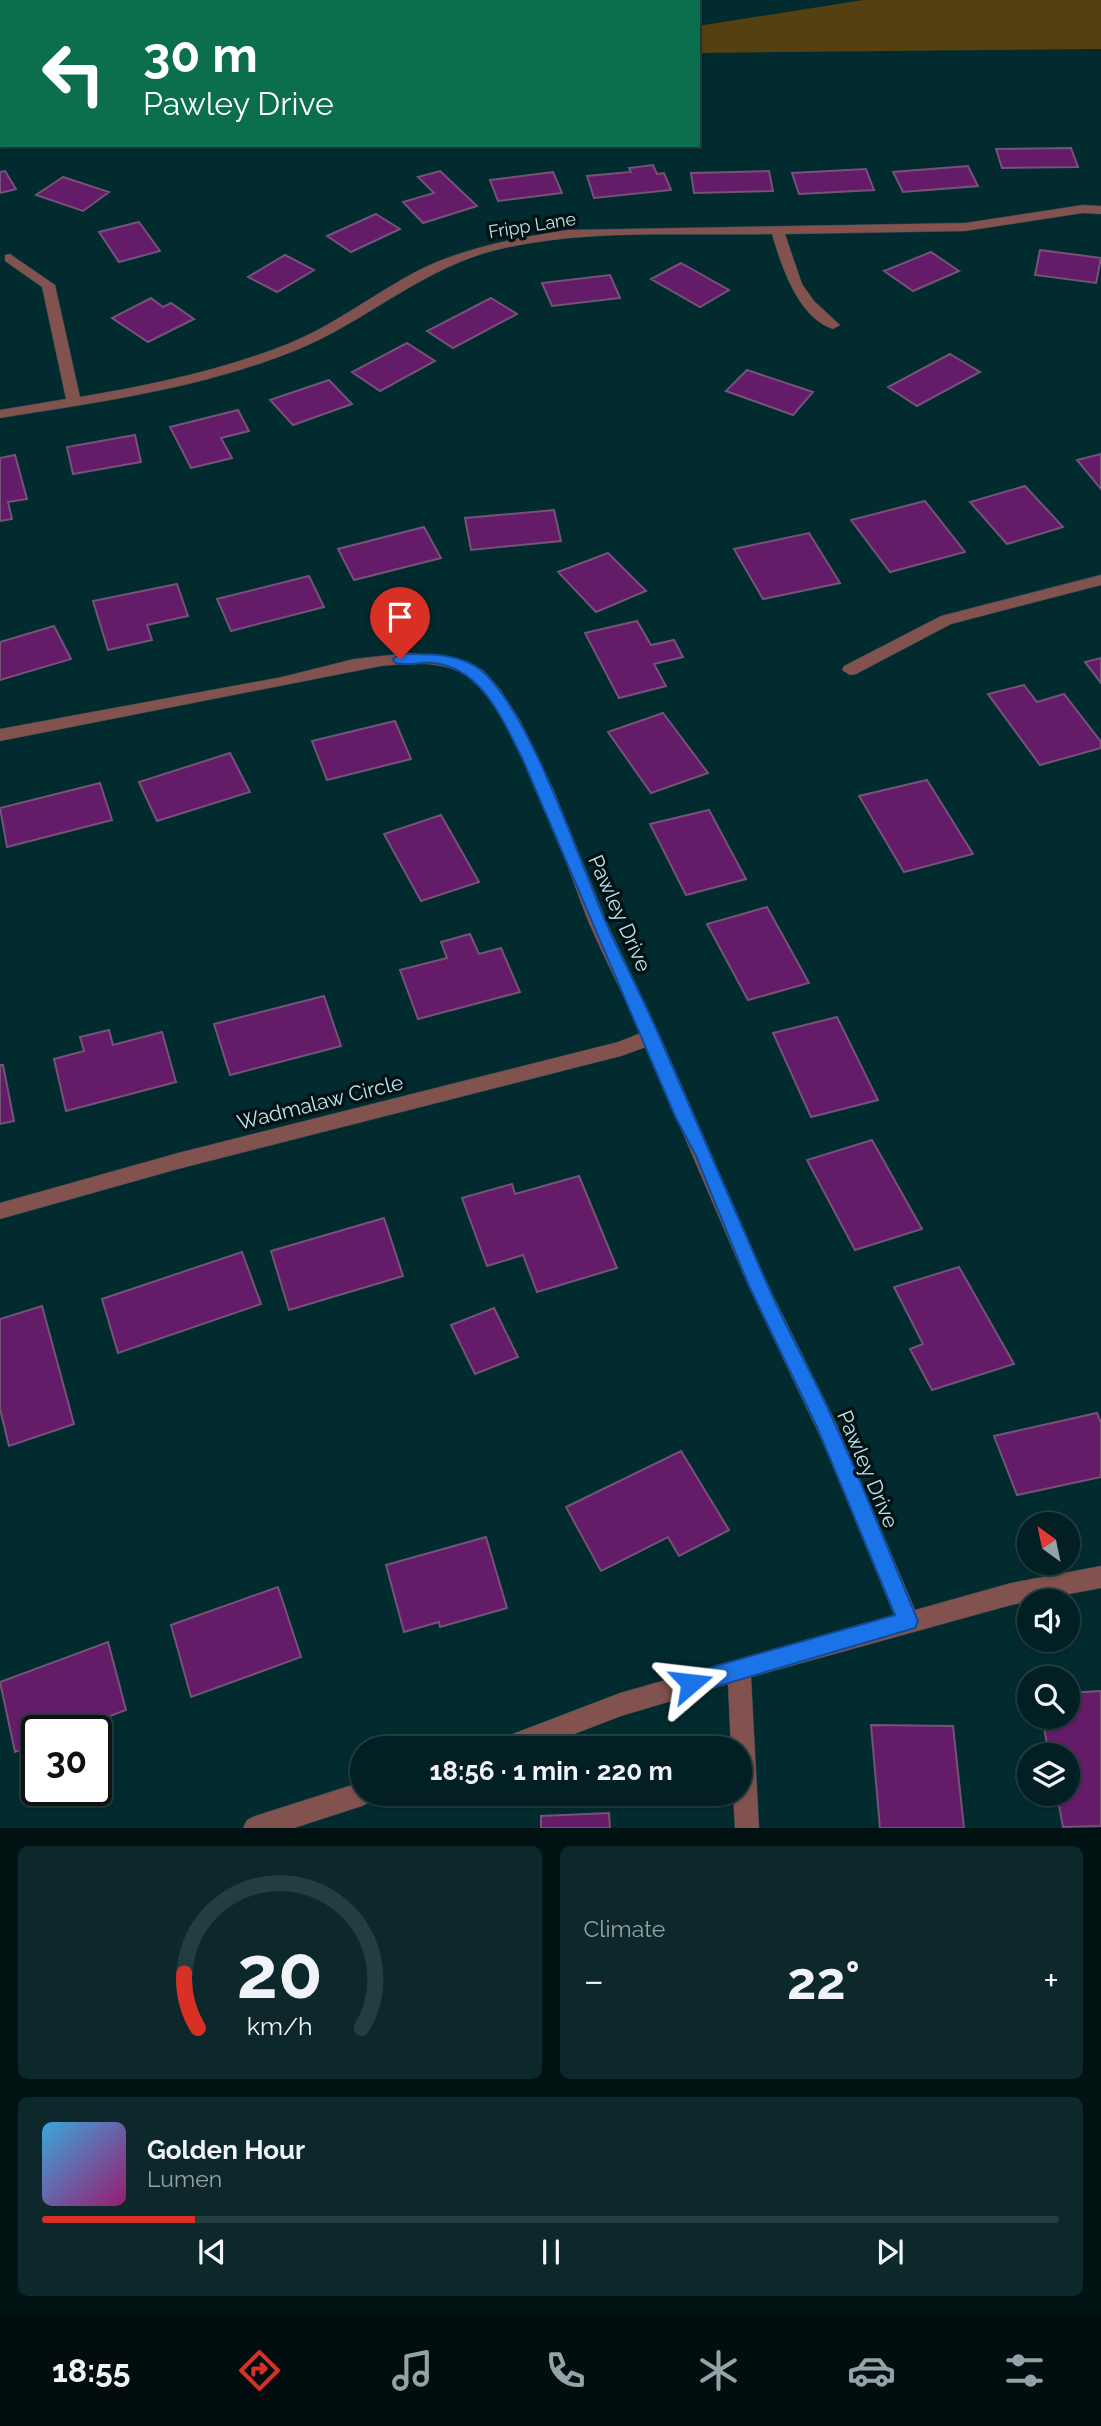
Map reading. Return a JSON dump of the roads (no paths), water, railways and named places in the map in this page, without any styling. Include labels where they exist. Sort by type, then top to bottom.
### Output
[{"type":"street","name":"Fripp Lane","points":[[0,414],[182,382],[243,366],[298,344],[443,264],[500,245],[567,234],[965,227],[1083,209],[1101,210]]},
{"type":"street","points":[[778,232],[795,288],[809,305],[833,325]]},
{"type":"street","points":[[10,258],[48,285],[74,402]]},
{"type":"street","points":[[850,670],[946,620],[1101,580]]},
{"type":"street","name":"Pawley Drive","points":[[0,735],[387,661],[433,659],[457,664],[477,674],[505,710],[530,760],[600,927],[759,1286],[826,1425],[908,1621]]},
{"type":"street","name":"Wadmalaw Circle","points":[[0,1211],[178,1161],[621,1049],[651,1037]]},
{"type":"street","points":[[540,1736],[620,1705],[908,1621],[1011,1594],[1101,1577]]},
{"type":"street","points":[[739,1669],[747,1828]]},
{"type":"street","points":[[256,1828],[350,1798]]}]
